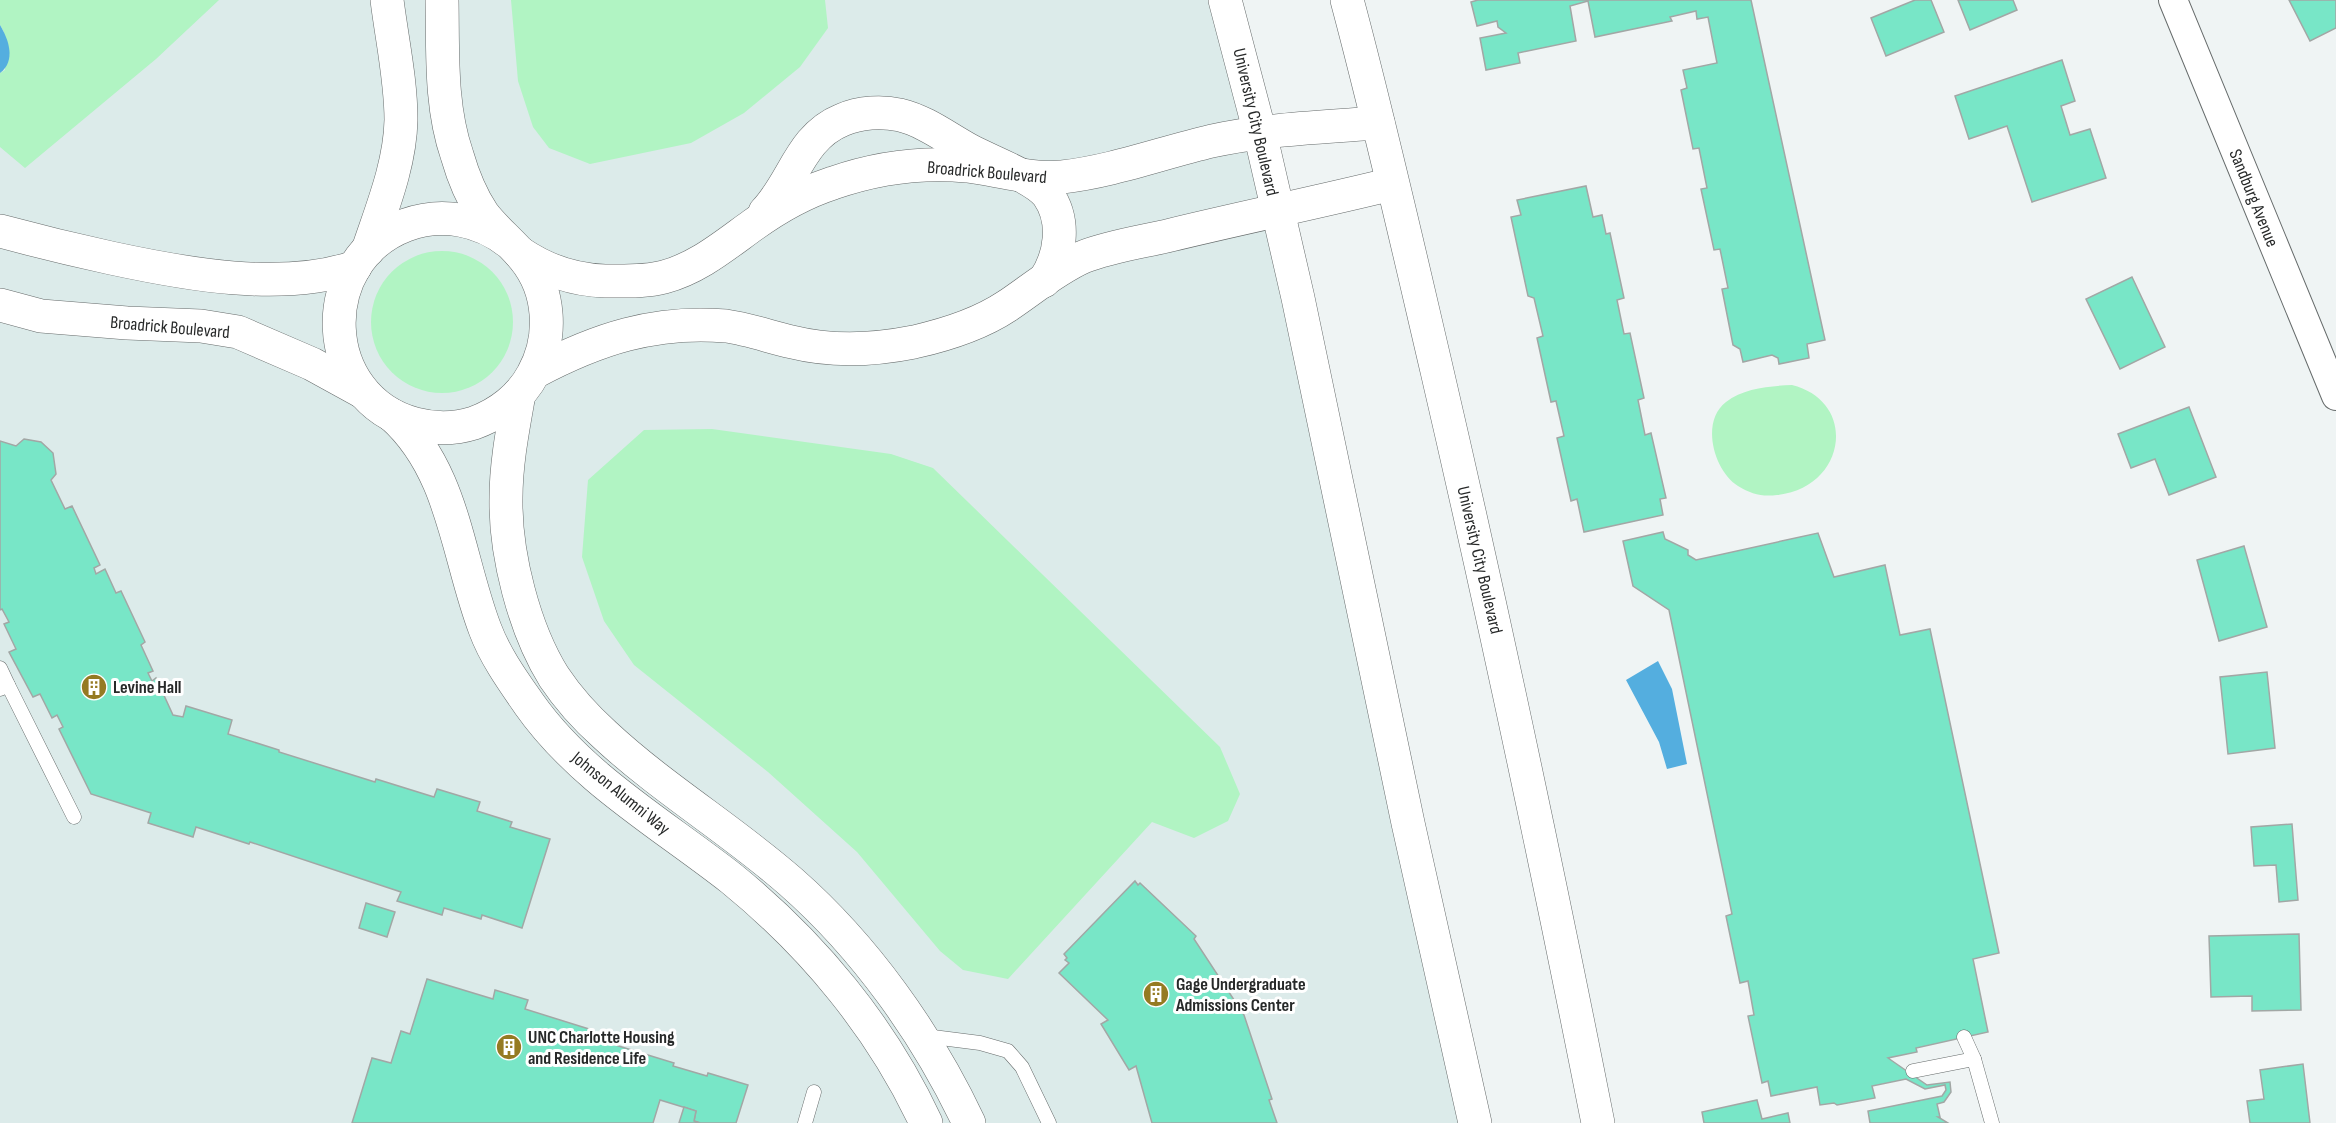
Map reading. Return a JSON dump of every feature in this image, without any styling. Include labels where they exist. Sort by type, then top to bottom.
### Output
[{"type":"street","points":[[362,259],[393,174],[401,121],[399,85],[387,0]]},
{"type":"street","points":[[442,0],[445,107],[451,136],[473,198],[492,226],[514,247]]},
{"type":"street","name":"University City Boulevard","points":[[1225,0],[1260,133],[1298,298],[1408,823],[1476,1123]]},
{"type":"street","name":"University City Boulevard","points":[[1347,0],[1496,625],[1598,1123]]},
{"type":"street","name":"Sandburg Avenue","points":[[2173,0],[2336,396]]},
{"type":"street","points":[[752,225],[775,202],[800,158],[819,134],[831,125],[855,115],[887,113],[914,119],[1029,180],[1047,194],[1057,213],[1059,225],[1057,251],[1050,272],[1044,281]]},
{"type":"street","name":"Broadrick Boulevard","points":[[364,393],[349,370],[338,331],[343,291],[362,259],[393,231],[412,223],[432,219],[453,219],[474,223],[493,231],[541,265],[569,275],[596,280],[638,281],[663,278],[691,267],[770,213],[832,183],[876,172],[914,166],[948,165],[1054,178],[1101,172],[1212,141],[1260,133],[1378,123]]},
{"type":"street","name":"Broadrick Boulevard","points":[[0,305],[41,316],[201,326],[237,332],[312,364],[364,393],[390,414],[423,426],[446,428],[491,415],[527,383],[578,351],[628,332],[675,326],[726,327],[824,348],[853,349],[896,345],[940,334],[987,317],[1085,257],[1203,226],[1277,212],[1392,184]]},
{"type":"street","name":"Broadrick Boulevard","points":[[0,231],[41,243],[170,270],[236,278],[314,276],[362,259]]},
{"type":"street","name":"Broadrick Boulevard","points":[[514,247],[536,277],[546,308],[545,341],[527,383]]},
{"type":"street","name":"Johnson Alumni Way","points":[[527,383],[507,473],[506,499],[510,546],[524,607],[539,648],[555,677],[576,705],[607,737],[764,859],[815,905],[866,961],[904,1011],[949,1084],[969,1123]]},
{"type":"street","name":"Johnson Alumni Way","points":[[390,414],[416,439],[437,476],[446,495],[486,631],[496,652],[530,705],[560,743],[575,757],[606,784],[731,879],[775,916],[817,958],[875,1034],[903,1078],[926,1123]]},
{"type":"lane","points":[[0,668],[4,687],[74,817]]},
{"type":"lane","points":[[918,1034],[943,1040],[980,1043],[1008,1051],[1022,1067],[1049,1123]]},
{"type":"lane","points":[[1964,1037],[1974,1059],[1992,1123]]},
{"type":"lane","points":[[1913,1071],[1974,1059]]},
{"type":"lane","points":[[805,1123],[814,1092]]},
{"type":"shaded area","points":[[0,0],[1215,0],[1297,352],[1459,1123],[0,1123]]},
{"type":"green space","points":[[0,0],[219,0],[156,59],[25,168],[0,147],[0,73],[5,70]]},
{"type":"green space","points":[[511,0],[825,0],[828,28],[800,67],[744,113],[691,143],[590,164],[549,148],[533,127],[518,81]]},
{"type":"green space","points":[[442,251],[469,256],[492,272],[508,295],[513,322],[508,349],[492,372],[469,388],[442,393],[415,388],[392,372],[376,349],[371,322],[376,295],[392,272],[415,256]]},
{"type":"green space","points":[[1792,385],[1813,394],[1828,408],[1835,425],[1836,444],[1830,462],[1818,477],[1800,489],[1772,496],[1752,493],[1738,486],[1722,469],[1713,446],[1714,421],[1718,411],[1733,397],[1766,387]]},
{"type":"green space","points":[[712,429],[891,454],[933,468],[1220,747],[1240,794],[1228,821],[1194,838],[1152,822],[1008,979],[963,970],[940,951],[857,852],[768,772],[634,665],[604,621],[582,557],[588,480],[644,430]]},
{"type":"water","points":[[0,25],[6,37],[9,56],[8,63],[0,73]]},
{"type":"water","points":[[1658,661],[1672,689],[1687,764],[1667,769],[1659,742],[1626,680]]},
{"type":"building","points":[[1478,0],[1751,0],[1825,340],[1807,344],[1809,358],[1779,364],[1778,358],[1772,355],[1743,362],[1740,349],[1733,345],[1722,289],[1728,288],[1720,249],[1714,250],[1701,189],[1707,188],[1699,148],[1693,149],[1681,90],[1687,88],[1683,70],[1717,63],[1708,17],[1697,19],[1696,11],[1670,17],[1672,21],[1595,37],[1588,1],[1570,6],[1576,41],[1518,53],[1520,63],[1486,70],[1480,38],[1506,33],[1498,27],[1497,21],[1477,26],[1471,2]]},
{"type":"building","points":[[1915,0],[1931,0],[1944,32],[1886,56],[1871,18]]},
{"type":"building","points":[[1958,0],[2013,0],[2017,10],[1970,30]]},
{"type":"building","points":[[2289,0],[2336,0],[2336,28],[2310,41]]},
{"type":"building","points":[[2062,60],[2075,101],[2061,106],[2070,135],[2090,129],[2106,178],[2032,202],[2007,126],[1969,139],[1955,96]]},
{"type":"building","points":[[1586,186],[1593,217],[1602,215],[1606,234],[1610,233],[1624,298],[1617,300],[1624,334],[1630,333],[1644,398],[1638,400],[1645,435],[1651,433],[1666,498],[1660,499],[1663,515],[1584,532],[1577,499],[1571,501],[1557,438],[1564,436],[1556,401],[1551,402],[1537,338],[1543,336],[1534,298],[1528,296],[1511,217],[1521,215],[1517,200]]},
{"type":"building","points":[[2132,277],[2165,347],[2120,369],[2086,299]]},
{"type":"building","points":[[2189,407],[2216,477],[2169,495],[2155,459],[2131,468],[2118,434]]},
{"type":"building","name":"Levine Hall","points":[[24,439],[41,442],[53,453],[56,474],[51,480],[65,509],[72,506],[100,565],[94,568],[96,574],[105,569],[116,593],[121,591],[145,642],[141,645],[153,671],[148,673],[152,681],[156,678],[173,715],[183,717],[186,706],[232,720],[228,734],[375,782],[376,779],[434,797],[437,789],[480,802],[477,811],[512,822],[510,827],[550,839],[522,928],[482,915],[481,919],[444,908],[442,915],[397,901],[401,892],[250,842],[249,844],[196,827],[193,837],[148,823],[151,813],[91,794],[59,729],[63,727],[57,715],[52,718],[40,694],[33,697],[9,652],[16,649],[4,624],[9,622],[2,609],[0,610],[0,441],[16,446]]},
{"type":"building","points":[[1663,532],[1665,539],[1688,550],[1688,555],[1696,560],[1818,533],[1834,577],[1885,565],[1900,635],[1930,629],[1999,953],[1973,959],[1988,1032],[1916,1048],[1917,1052],[1888,1058],[1927,1085],[1950,1082],[1951,1092],[1944,1102],[1937,1104],[1940,1117],[1938,1117],[1948,1123],[1870,1123],[1868,1111],[1942,1096],[1946,1090],[1945,1085],[1925,1089],[1906,1079],[1872,1086],[1875,1098],[1837,1105],[1834,1103],[1820,1105],[1817,1087],[1771,1096],[1768,1081],[1762,1083],[1748,1016],[1754,1015],[1748,981],[1740,983],[1726,916],[1732,914],[1669,610],[1633,586],[1623,541]]},
{"type":"building","points":[[2244,546],[2267,627],[2219,641],[2197,560]]},
{"type":"building","points":[[2267,672],[2275,748],[2228,754],[2220,677]]},
{"type":"building","points":[[2292,824],[2298,900],[2279,902],[2276,865],[2254,866],[2251,827]]},
{"type":"building","name":"Gage Undergraduate Admissions Center","points":[[1135,881],[1138,885],[1140,883],[1196,936],[1194,939],[1244,1015],[1272,1099],[1269,1100],[1277,1123],[1152,1123],[1136,1066],[1129,1070],[1101,1024],[1108,1020],[1059,973],[1069,963],[1065,960],[1067,958],[1064,954]]},
{"type":"building","points":[[366,903],[395,912],[387,937],[359,928]]},
{"type":"building","points":[[2299,934],[2301,1010],[2252,1011],[2252,996],[2211,997],[2209,936]]},
{"type":"building","name":"UNC Charlotte Housing and Residence Life","points":[[427,979],[493,999],[495,990],[528,1000],[525,1009],[589,1029],[586,1036],[674,1063],[673,1066],[707,1076],[708,1073],[748,1085],[736,1123],[700,1123],[694,1121],[696,1111],[660,1100],[653,1123],[352,1123],[372,1058],[391,1063],[401,1031],[410,1034]]},
{"type":"building","points":[[2303,1064],[2310,1123],[2250,1123],[2247,1101],[2264,1099],[2260,1070]]},
{"type":"building","points":[[1757,1100],[1762,1119],[1788,1113],[1790,1123],[1704,1123],[1702,1112]]},
{"type":"building","points":[[684,1107],[696,1111],[694,1121],[700,1123],[679,1123]]},
{"type":"place","name":"Levine Hall","points":[[94,687]]},
{"type":"place","name":"Gage Undergraduate Admissions Center","points":[[1156,994]]},
{"type":"place","name":"UNC Charlotte Housing and Residence Life","points":[[509,1047]]}]
